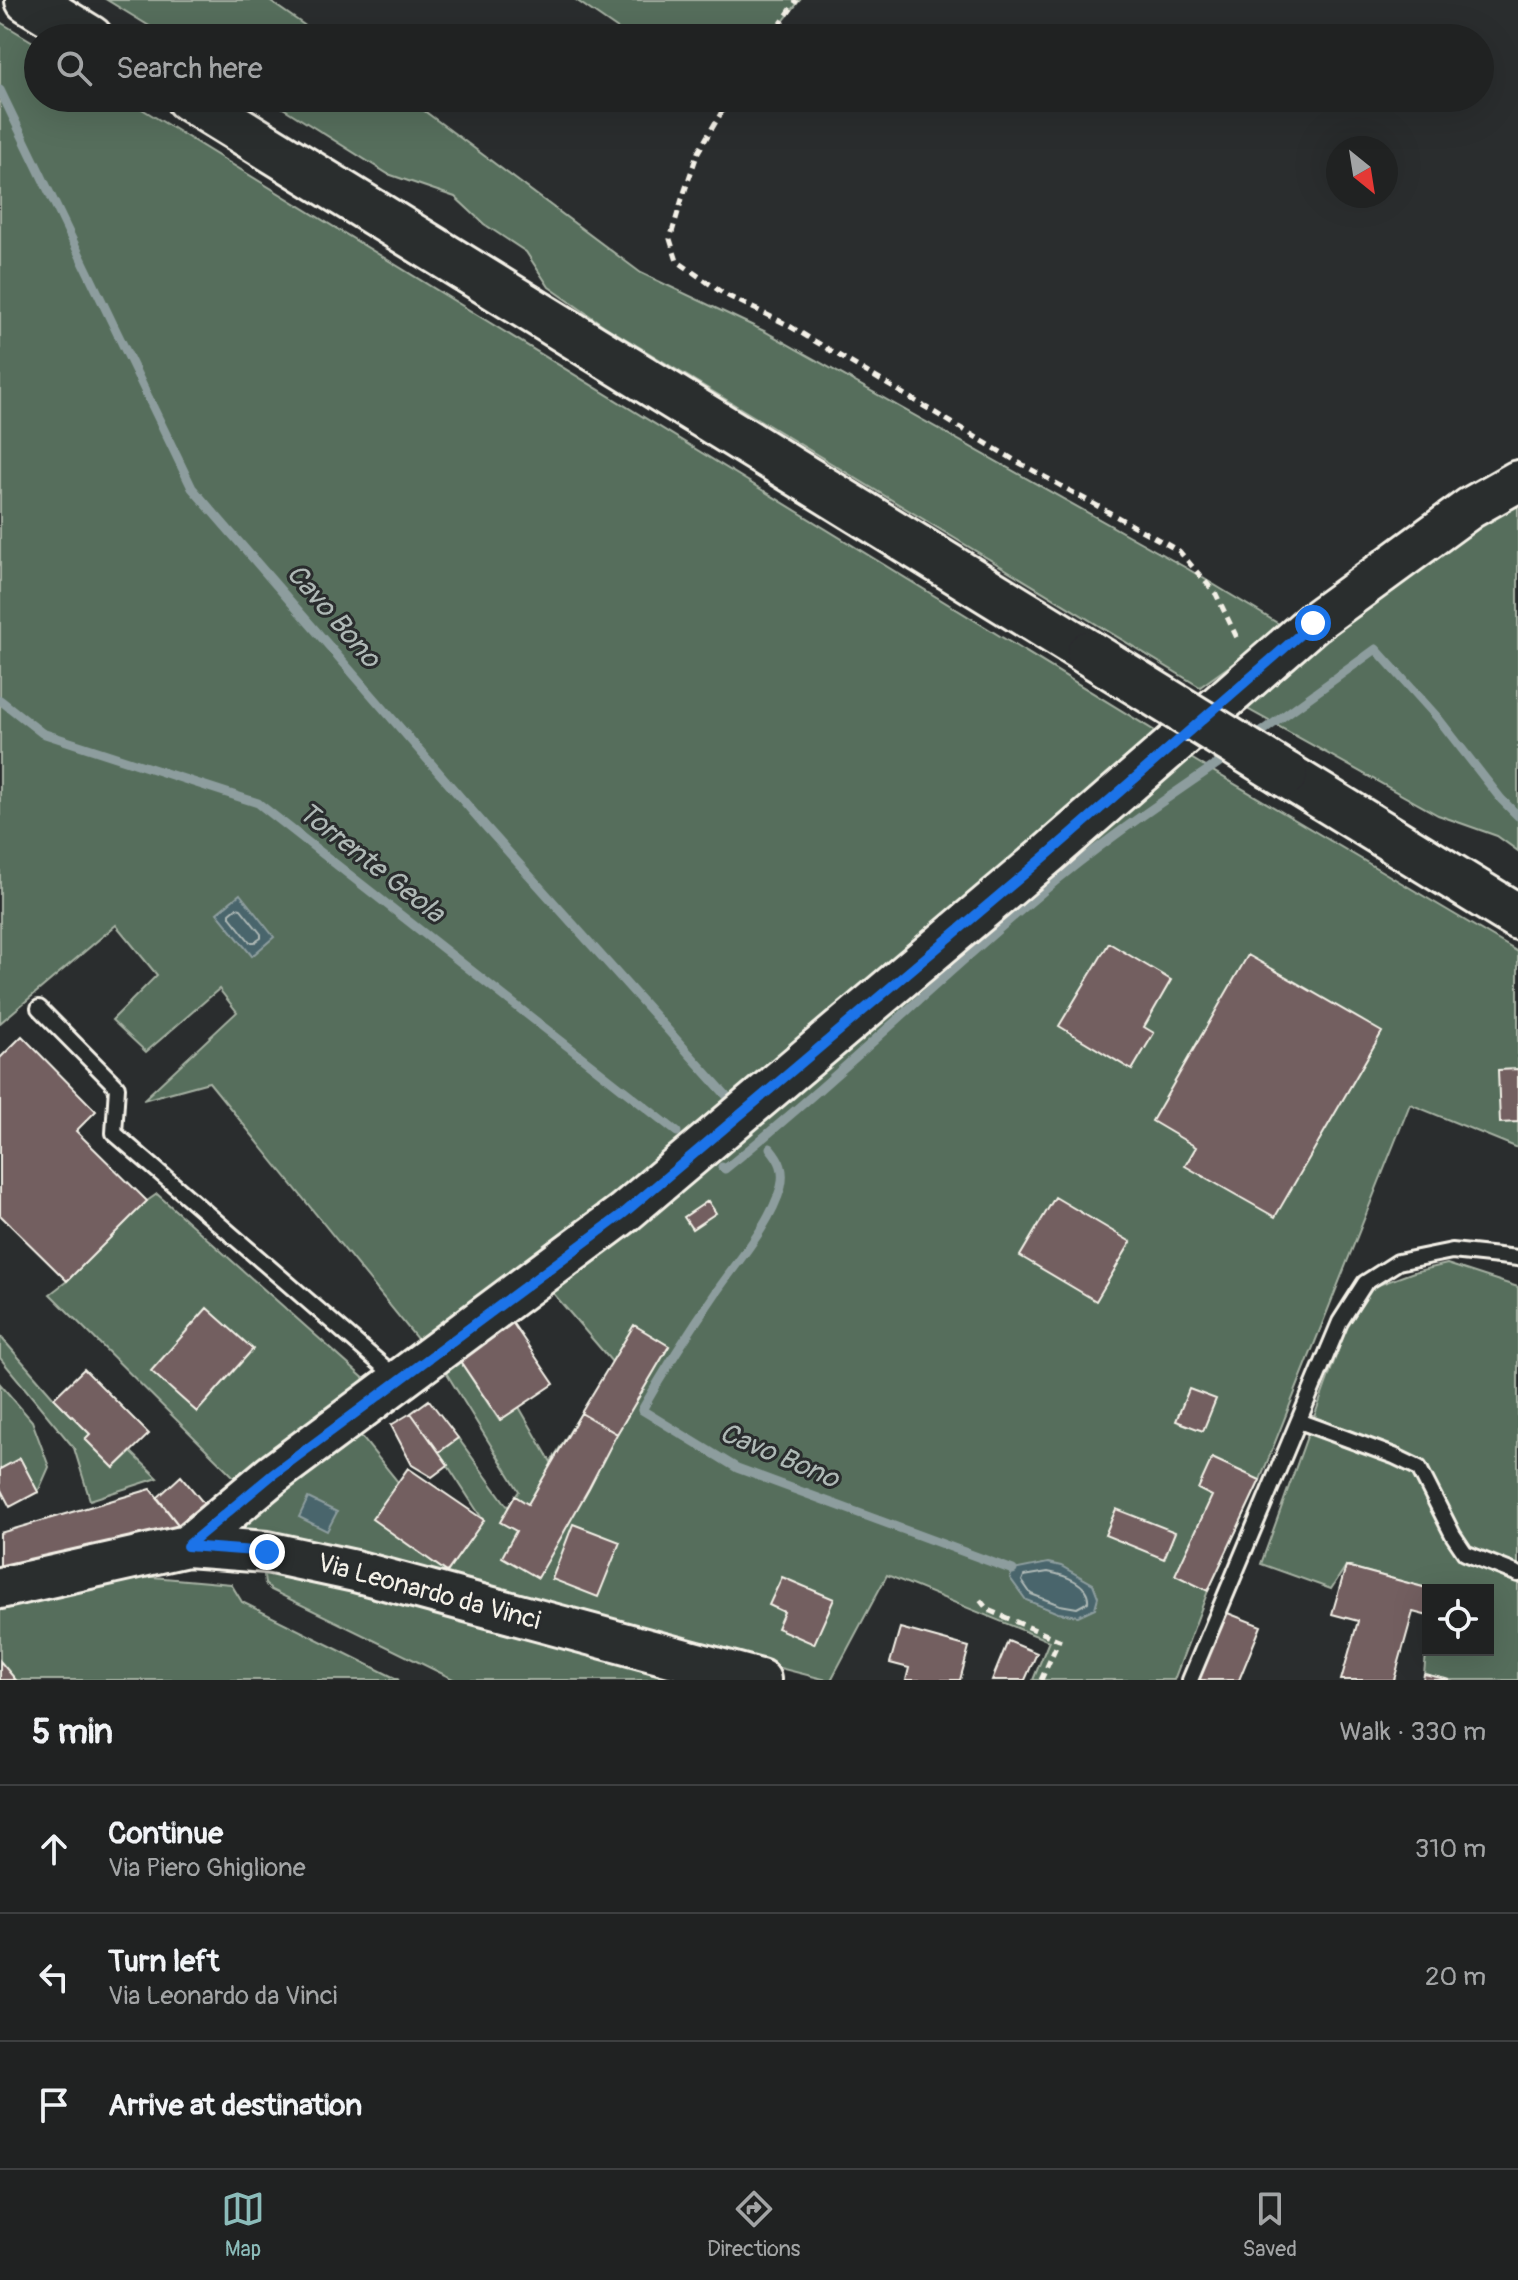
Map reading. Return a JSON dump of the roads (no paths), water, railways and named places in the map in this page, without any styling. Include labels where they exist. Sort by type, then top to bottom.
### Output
[{"type":"highway","points":[[28,0],[67,24]]},
{"type":"highway","points":[[211,112],[1518,917]]},
{"type":"street","points":[[187,1546],[272,1475],[624,1213],[1048,854],[1313,623],[1470,508],[1518,481]]},
{"type":"street","name":"Via Leonardo da Vinci","points":[[0,1588],[187,1546],[267,1552],[355,1571],[760,1680]]},
{"type":"lane","points":[[39,1008],[117,1087],[114,1133],[400,1381]]},
{"type":"lane","points":[[1190,1680],[1340,1322],[1365,1283],[1398,1262],[1452,1251],[1518,1258]]},
{"type":"lane","points":[[1299,1421],[1419,1468],[1465,1553],[1518,1574]]},
{"type":"water","points":[[240,894],[274,937],[252,956],[217,913]]},
{"type":"water","points":[[308,1498],[337,1512],[327,1531],[299,1517]]},
{"type":"water","points":[[1048,1563],[1061,1566],[1093,1584],[1098,1597],[1095,1608],[1078,1616],[1058,1613],[1026,1600],[1010,1578],[1013,1570]]},
{"type":"waterway","name":"Cavo Bono","points":[[0,90],[192,488],[487,828],[734,1104]]},
{"type":"waterway","name":"Torrente Geola","points":[[1252,739],[1376,649],[1437,717],[1518,816]]},
{"type":"waterway","name":"Torrente Geola","points":[[0,700],[42,733],[258,803],[677,1132]]},
{"type":"waterway","name":"Torrente Geola","points":[[722,1167],[725,1169],[765,1136],[1063,875],[1230,755]]},
{"type":"waterway","name":"Cavo Bono","points":[[770,1148],[782,1170],[781,1187],[770,1215],[687,1335],[642,1410],[737,1468],[1013,1570]]}]
